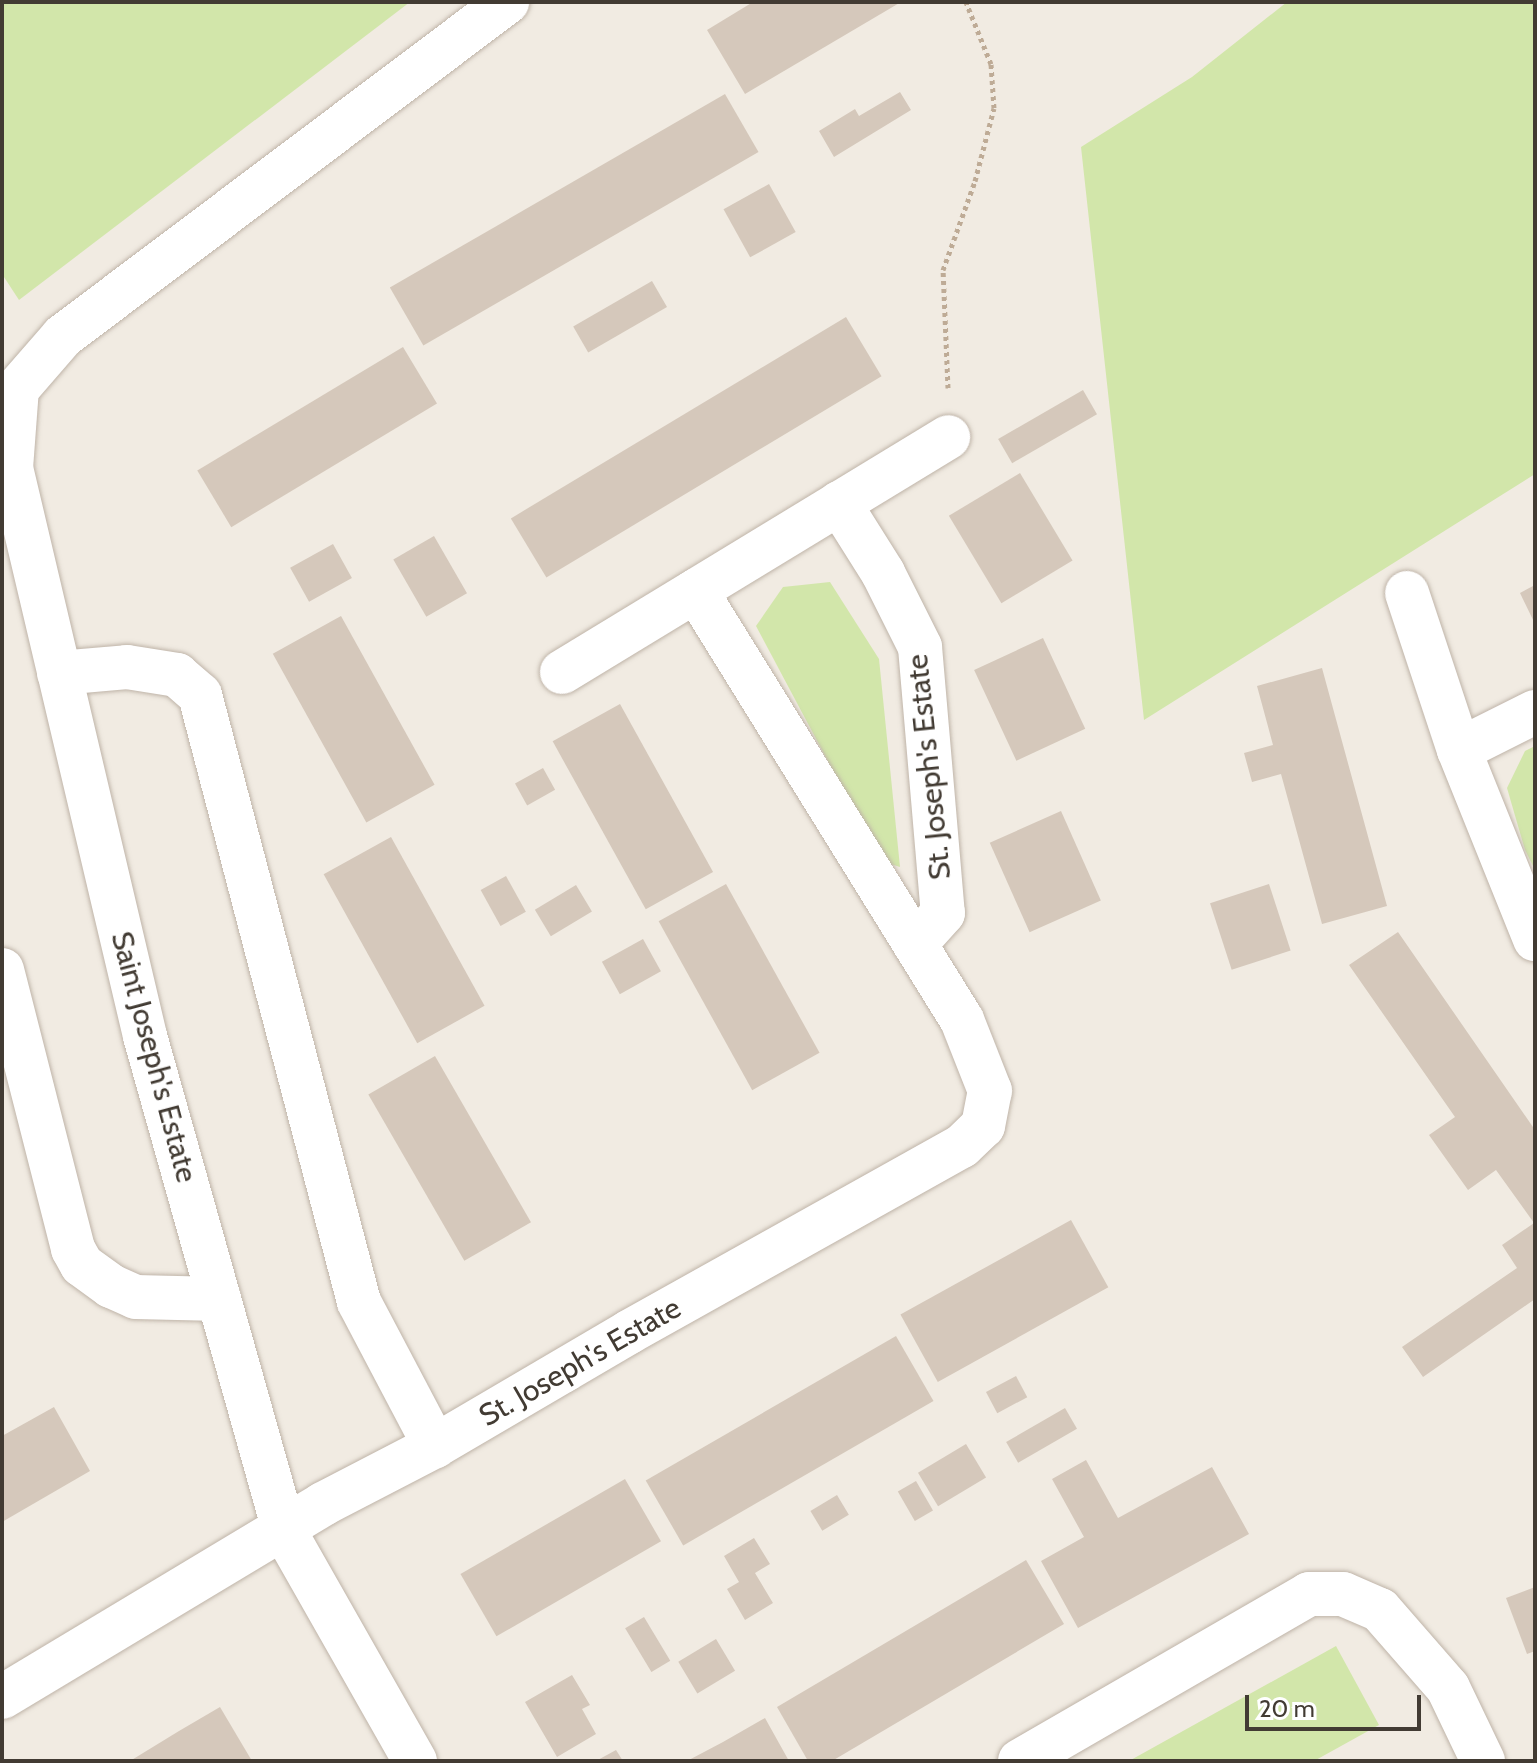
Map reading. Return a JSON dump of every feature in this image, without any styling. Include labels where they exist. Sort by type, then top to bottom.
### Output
[{"type":"street","name":"Saint Joseph's Estate","points":[[415,1761],[284,1530],[145,1036],[59,673],[6,470],[10,383],[63,336],[507,2]]},
{"type":"street","points":[[562,672],[948,437]]},
{"type":"street","name":"St. Joseph's Estate","points":[[839,503],[883,573],[920,647],[943,913],[915,944]]},
{"type":"street","name":"St. Joseph's Estate","points":[[2,1697],[323,1504],[435,1446],[629,1332],[962,1146],[983,1126],[990,1091],[962,1020],[696,591]]},
{"type":"street","points":[[1407,593],[1459,750],[1535,939]]},
{"type":"street","points":[[59,673],[127,667],[177,675],[200,695],[359,1302],[435,1446]]},
{"type":"street","points":[[1459,750],[1535,712]]},
{"type":"street","points":[[2,970],[73,1249],[82,1265],[111,1286],[136,1297],[219,1299]]},
{"type":"street","points":[[1020,1761],[1309,1594],[1343,1594],[1380,1610],[1448,1688],[1483,1761]]},
{"type":"path","points":[[948,437],[943,270],[975,181],[994,108],[991,64],[966,2]]},
{"type":"green space","points":[[2,2],[410,2],[19,300],[2,274]]},
{"type":"green space","points":[[1287,2],[1535,2],[1535,474],[1144,720],[1081,147],[1192,77]]},
{"type":"green space","points":[[830,582],[879,659],[900,867],[881,861],[756,626],[783,587]]},
{"type":"green space","points":[[1535,746],[1535,870],[1525,850],[1507,788],[1525,751]]},
{"type":"green space","points":[[1336,1646],[1379,1725],[1314,1761],[1129,1761]]},
{"type":"building","points":[[753,2],[901,2],[745,94],[707,30]]},
{"type":"building","points":[[900,92],[911,110],[834,157],[819,131],[855,109],[859,116]]},
{"type":"building","points":[[725,94],[758,152],[423,346],[390,288]]},
{"type":"building","points":[[769,184],[796,232],[750,257],[724,209]]},
{"type":"building","points":[[652,281],[667,307],[588,352],[573,326]]},
{"type":"building","points":[[846,317],[882,376],[546,578],[511,518]]},
{"type":"building","points":[[403,347],[437,404],[231,527],[197,471]]},
{"type":"building","points":[[1083,390],[1097,414],[1012,463],[998,439]]},
{"type":"building","points":[[1020,473],[1073,560],[1001,603],[949,516]]},
{"type":"building","points":[[434,536],[467,593],[426,617],[393,560]]},
{"type":"building","points":[[333,544],[352,578],[309,602],[290,568]]},
{"type":"building","points":[[1535,585],[1535,624],[1520,593]]},
{"type":"building","points":[[341,616],[435,785],[366,823],[273,654]]},
{"type":"building","points":[[1043,638],[1085,729],[1016,761],[974,670]]},
{"type":"building","points":[[1322,668],[1387,906],[1322,924],[1281,774],[1252,782],[1244,753],[1273,745],[1257,686]]},
{"type":"building","points":[[620,704],[713,872],[646,909],[553,741]]},
{"type":"building","points":[[543,768],[555,790],[527,805],[515,784]]},
{"type":"building","points":[[1061,811],[1101,901],[1030,932],[990,843]]},
{"type":"building","points":[[391,837],[485,1006],[417,1043],[324,874]]},
{"type":"building","points":[[506,876],[526,912],[501,926],[481,890]]},
{"type":"building","points":[[726,884],[820,1053],[752,1090],[659,921]]},
{"type":"building","points":[[1269,884],[1291,951],[1232,970],[1210,903]]},
{"type":"building","points":[[576,885],[592,912],[551,936],[535,910]]},
{"type":"building","points":[[1398,932],[1535,1130],[1535,1299],[1423,1377],[1402,1347],[1517,1268],[1502,1245],[1534,1223],[1496,1170],[1468,1190],[1429,1135],[1455,1117],[1349,965]]},
{"type":"building","points":[[643,939],[661,971],[620,994],[602,962]]},
{"type":"building","points":[[435,1056],[531,1222],[464,1261],[368,1094]]},
{"type":"building","points":[[1071,1220],[1108,1287],[938,1382],[900,1315]]},
{"type":"building","points":[[896,1336],[933,1401],[683,1545],[646,1481]]},
{"type":"building","points":[[1016,1376],[1027,1397],[997,1413],[986,1392]]},
{"type":"building","points":[[54,1407],[90,1471],[2,1522],[2,1436]]},
{"type":"building","points":[[1065,1408],[1077,1429],[1018,1463],[1006,1442]]},
{"type":"building","points":[[966,1444],[986,1477],[938,1506],[918,1473]]},
{"type":"building","points":[[1086,1460],[1118,1518],[1212,1467],[1249,1534],[1078,1628],[1041,1561],[1084,1537],[1052,1479]]},
{"type":"building","points":[[625,1479],[661,1541],[496,1636],[460,1574]]},
{"type":"building","points":[[916,1481],[933,1510],[915,1521],[898,1492]]},
{"type":"building","points":[[837,1495],[849,1515],[822,1531],[810,1511]]},
{"type":"building","points":[[754,1538],[770,1564],[755,1573],[773,1603],[745,1620],[727,1589],[739,1582],[724,1556]]},
{"type":"building","points":[[1026,1560],[1064,1624],[832,1761],[808,1761],[777,1707]]},
{"type":"building","points":[[1535,1587],[1535,1651],[1527,1654],[1506,1598]]},
{"type":"building","points":[[644,1617],[670,1661],[651,1672],[625,1628]]},
{"type":"building","points":[[716,1639],[735,1671],[697,1693],[678,1662]]},
{"type":"building","points":[[572,1675],[590,1705],[582,1709],[596,1734],[557,1757],[525,1702]]},
{"type":"building","points":[[220,1707],[252,1761],[130,1761],[179,1731]]},
{"type":"building","points":[[765,1718],[789,1761],[687,1761],[723,1742]]},
{"type":"building","points":[[616,1750],[623,1761],[596,1761]]}]
